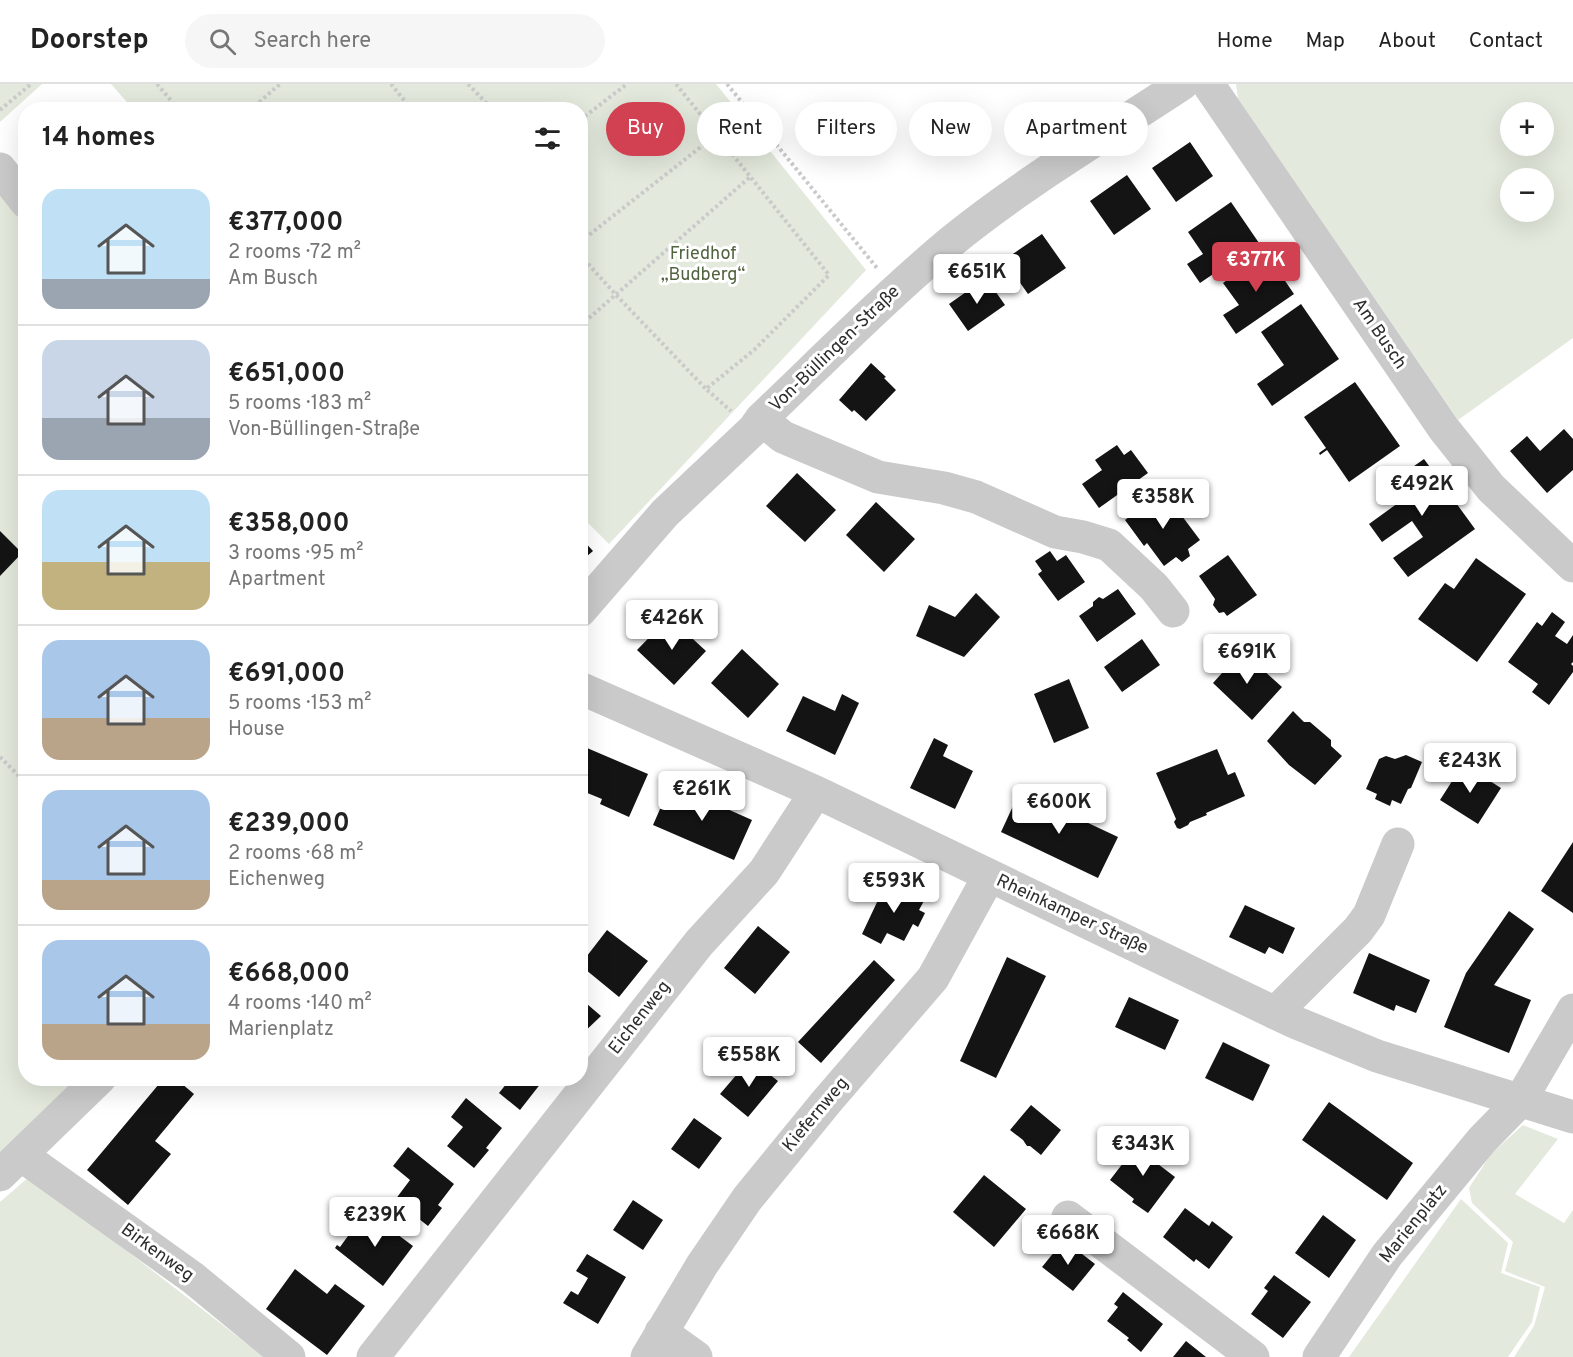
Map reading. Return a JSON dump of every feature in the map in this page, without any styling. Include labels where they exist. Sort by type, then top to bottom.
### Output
[{"type":"street","name":"Von-Büllingen-Straße","points":[[588,602],[664,513],[895,290],[954,240],[1028,186],[1182,84]]},
{"type":"street","name":"Am Busch","points":[[1208,84],[1443,429],[1491,488],[1572,562]]},
{"type":"street","points":[[0,169],[18,192]]},
{"type":"street","points":[[757,424],[813,452],[878,477],[944,488],[976,497],[1055,532],[1109,545],[1154,587],[1173,611]]},
{"type":"street","name":"Rheinkamper Straße","points":[[588,692],[816,792],[1275,1013],[1377,1056],[1573,1118]]},
{"type":"street","name":"Eichenweg","points":[[588,1085],[699,944],[764,872],[816,792]]},
{"type":"street","points":[[1275,1013],[1358,930],[1369,915],[1398,844]]},
{"type":"street","name":"Kiefernweg","points":[[654,1345],[702,1265],[747,1199],[827,1101],[933,978],[989,876]]},
{"type":"street","name":"Marienplatz","points":[[1319,1357],[1387,1255],[1482,1140],[1520,1101],[1573,1011]]},
{"type":"street","points":[[11,1165],[92,1086]]},
{"type":"street","name":"Eichenweg","points":[[373,1357],[587,1086]]},
{"type":"street","name":"Birkenweg","points":[[11,1165],[193,1278],[289,1357]]},
{"type":"street","points":[[1068,1217],[1253,1357]]},
{"type":"street","points":[[654,1345],[696,1357]]},
{"type":"path","points":[[0,110],[31,84]]},
{"type":"path","points":[[157,84],[172,102]]},
{"type":"path","points":[[259,102],[280,84]]},
{"type":"path","points":[[391,84],[406,102]]},
{"type":"path","points":[[468,84],[485,102]]},
{"type":"path","points":[[588,114],[627,84]]},
{"type":"path","points":[[675,84],[697,111]]},
{"type":"path","points":[[727,84],[895,290]]},
{"type":"path","points":[[588,236],[697,150]]},
{"type":"path","points":[[706,389],[754,350],[829,275],[733,156]]},
{"type":"path","points":[[588,320],[750,177]]},
{"type":"path","points":[[588,264],[706,389],[757,424]]},
{"type":"path","points":[[0,757],[18,775]]},
{"type":"green space","points":[[0,84],[42,84],[22,102],[18,102],[18,106],[0,122]]},
{"type":"green space","name":"Friedhof „Budberg“","points":[[111,84],[716,84],[731,102],[697,102],[697,156],[774,156],[866,270],[609,544],[588,523],[588,102],[127,102]]},
{"type":"green space","points":[[1236,84],[1573,84],[1573,338],[1458,420],[1238,99]]},
{"type":"green space","points":[[0,190],[18,212],[18,1086],[72,1086],[0,1153]]},
{"type":"green space","points":[[1523,1125],[1558,1139],[1515,1194],[1564,1223],[1573,1210],[1573,1357],[1514,1357],[1534,1326],[1545,1287],[1505,1271],[1513,1242],[1472,1203],[1469,1188],[1491,1154]]},
{"type":"green space","points":[[30,1176],[264,1357],[0,1357],[0,1202]]},
{"type":"green space","points":[[1461,1199],[1508,1243],[1501,1273],[1540,1287],[1532,1322],[1508,1357],[1349,1357]]},
{"type":"building","points":[[1190,142],[1213,176],[1176,202],[1152,168]]},
{"type":"building","points":[[1127,175],[1151,209],[1114,235],[1090,201]]},
{"type":"building","points":[[1231,202],[1259,243],[1200,283],[1187,264],[1203,254],[1188,232]]},
{"type":"building","points":[[1042,234],[1066,268],[1028,294],[1004,260]]},
{"type":"building","points":[[1266,253],[1294,294],[1236,334],[1223,315],[1239,305],[1223,283]]},
{"type":"building","points":[[986,278],[1005,305],[968,331],[949,304]]},
{"type":"building","points":[[1301,304],[1339,359],[1272,406],[1257,384],[1284,365],[1261,332]]},
{"type":"building","points":[[871,363],[896,390],[866,421],[839,400]]},
{"type":"building","points":[[1355,382],[1400,446],[1349,482],[1327,450],[1320,455],[1319,453],[1326,448],[1304,417]]},
{"type":"building","points":[[1564,429],[1573,439],[1573,470],[1547,493],[1510,451],[1527,436],[1540,451]]},
{"type":"building","points":[[1117,445],[1124,455],[1131,450],[1148,473],[1099,508],[1082,484],[1102,470],[1095,460]]},
{"type":"building","points":[[1424,459],[1475,529],[1408,577],[1393,558],[1423,537],[1412,521],[1382,542],[1369,524],[1398,503],[1386,486]]},
{"type":"building","points":[[797,473],[836,510],[805,542],[766,506]]},
{"type":"building","points":[[1164,492],[1200,540],[1188,549],[1190,556],[1182,562],[1176,557],[1164,566],[1147,543],[1144,546],[1125,520]]},
{"type":"building","points":[[876,502],[915,539],[884,572],[846,535]]},
{"type":"building","points":[[0,531],[18,549],[18,557],[0,576]]},
{"type":"building","points":[[588,546],[593,551],[588,555]]},
{"type":"building","points":[[1050,551],[1057,561],[1066,555],[1085,582],[1058,601],[1038,574],[1042,571],[1035,561]]},
{"type":"building","points":[[1228,555],[1257,595],[1227,616],[1224,612],[1219,613],[1213,605],[1215,599],[1199,576]]},
{"type":"building","points":[[1476,558],[1526,594],[1477,662],[1418,619],[1445,583],[1454,589]]},
{"type":"building","points":[[1118,589],[1136,614],[1097,642],[1079,616],[1093,606],[1093,602],[1099,597],[1103,599]]},
{"type":"building","points":[[976,593],[1000,617],[964,657],[916,636],[929,605],[955,617]]},
{"type":"building","points":[[1552,612],[1565,622],[1555,636],[1567,644],[1573,635],[1573,662],[1571,664],[1573,672],[1549,705],[1532,692],[1538,684],[1508,662],[1537,622],[1542,626]]},
{"type":"building","points":[[669,617],[706,651],[674,685],[637,650]]},
{"type":"building","points":[[1142,639],[1160,665],[1122,692],[1104,667]]},
{"type":"building","points":[[742,649],[779,684],[748,718],[711,683]]},
{"type":"building","points":[[1242,651],[1282,687],[1252,720],[1213,683]]},
{"type":"building","points":[[1069,679],[1089,728],[1054,743],[1034,694]]},
{"type":"building","points":[[842,694],[859,703],[835,755],[786,731],[803,696],[835,711]]},
{"type":"building","points":[[1293,711],[1304,722],[1310,722],[1331,740],[1331,746],[1342,756],[1315,785],[1289,765],[1267,741]]},
{"type":"building","points":[[934,738],[948,745],[943,756],[973,771],[955,809],[910,788]]},
{"type":"building","points":[[588,748],[648,774],[629,817],[600,804],[602,799],[588,793]]},
{"type":"building","points":[[1217,749],[1228,775],[1235,772],[1245,796],[1206,813],[1207,815],[1180,829],[1177,828],[1174,822],[1176,819],[1156,773]]},
{"type":"building","points":[[1406,755],[1422,762],[1401,804],[1392,800],[1390,806],[1375,799],[1377,794],[1366,789],[1379,759],[1386,756],[1395,759]]},
{"type":"building","points":[[1463,764],[1501,788],[1478,824],[1440,800]]},
{"type":"building","points":[[671,784],[752,820],[734,860],[653,825]]},
{"type":"building","points":[[1020,791],[1118,837],[1098,878],[1001,832]]},
{"type":"building","points":[[1573,842],[1573,913],[1541,891]]},
{"type":"building","points":[[887,881],[925,899],[919,910],[925,913],[918,927],[913,924],[904,941],[887,933],[881,944],[862,934]]},
{"type":"building","points":[[1245,905],[1295,928],[1283,954],[1269,947],[1265,954],[1229,937]]},
{"type":"building","points":[[1509,911],[1534,929],[1494,985],[1531,1000],[1509,1053],[1444,1027],[1466,973]]},
{"type":"building","points":[[758,926],[790,952],[755,994],[724,968]]},
{"type":"building","points":[[607,930],[648,961],[619,997],[588,972],[588,955]]},
{"type":"building","points":[[1369,953],[1430,980],[1416,1013],[1396,1005],[1394,1011],[1353,993]]},
{"type":"building","points":[[1007,957],[1046,976],[996,1078],[960,1061]]},
{"type":"building","points":[[874,960],[895,980],[821,1063],[798,1042]]},
{"type":"building","points":[[1129,997],[1179,1020],[1165,1050],[1115,1027]]},
{"type":"building","points":[[588,1005],[601,1016],[588,1028]]},
{"type":"building","points":[[1223,1042],[1270,1065],[1253,1101],[1205,1078]]},
{"type":"building","points":[[750,1059],[778,1081],[748,1117],[720,1094]]},
{"type":"building","points":[[157,1086],[184,1086],[194,1094],[155,1141],[171,1154],[128,1205],[87,1170]]},
{"type":"building","points":[[505,1086],[539,1086],[520,1110],[499,1093]]},
{"type":"building","points":[[466,1098],[502,1128],[486,1148],[489,1150],[474,1168],[447,1146],[463,1127],[451,1117]]},
{"type":"building","points":[[1329,1102],[1413,1163],[1387,1200],[1302,1140]]},
{"type":"building","points":[[1031,1105],[1061,1130],[1041,1155],[1010,1130]]},
{"type":"building","points":[[694,1118],[722,1138],[699,1169],[671,1149]]},
{"type":"building","points":[[1140,1141],[1159,1156],[1154,1161],[1175,1177],[1148,1213],[1132,1202],[1134,1199],[1110,1180]]},
{"type":"building","points":[[408,1147],[454,1184],[438,1205],[442,1208],[428,1226],[395,1200],[410,1180],[393,1166]]},
{"type":"building","points":[[984,1175],[1026,1209],[994,1247],[953,1212]]},
{"type":"building","points":[[633,1200],[663,1220],[643,1250],[613,1230]]},
{"type":"building","points":[[1185,1208],[1209,1226],[1212,1221],[1233,1237],[1209,1269],[1196,1259],[1194,1262],[1163,1237]]},
{"type":"building","points":[[366,1211],[413,1246],[383,1286],[335,1248],[337,1245],[340,1247]]},
{"type":"building","points":[[1323,1215],[1356,1240],[1329,1278],[1295,1253]]},
{"type":"building","points":[[1064,1240],[1095,1264],[1073,1291],[1042,1267]]},
{"type":"building","points":[[587,1254],[626,1277],[598,1324],[563,1303],[571,1291],[578,1295],[588,1278],[576,1271]]},
{"type":"building","points":[[295,1269],[327,1294],[335,1284],[365,1306],[327,1355],[266,1309]]},
{"type":"building","points":[[1274,1275],[1311,1302],[1283,1338],[1251,1314],[1268,1291],[1264,1288]]},
{"type":"building","points":[[1123,1292],[1163,1324],[1141,1352],[1127,1340],[1129,1338],[1107,1321],[1118,1307],[1114,1304]]},
{"type":"building","points":[[1186,1341],[1206,1357],[1173,1357]]}]
